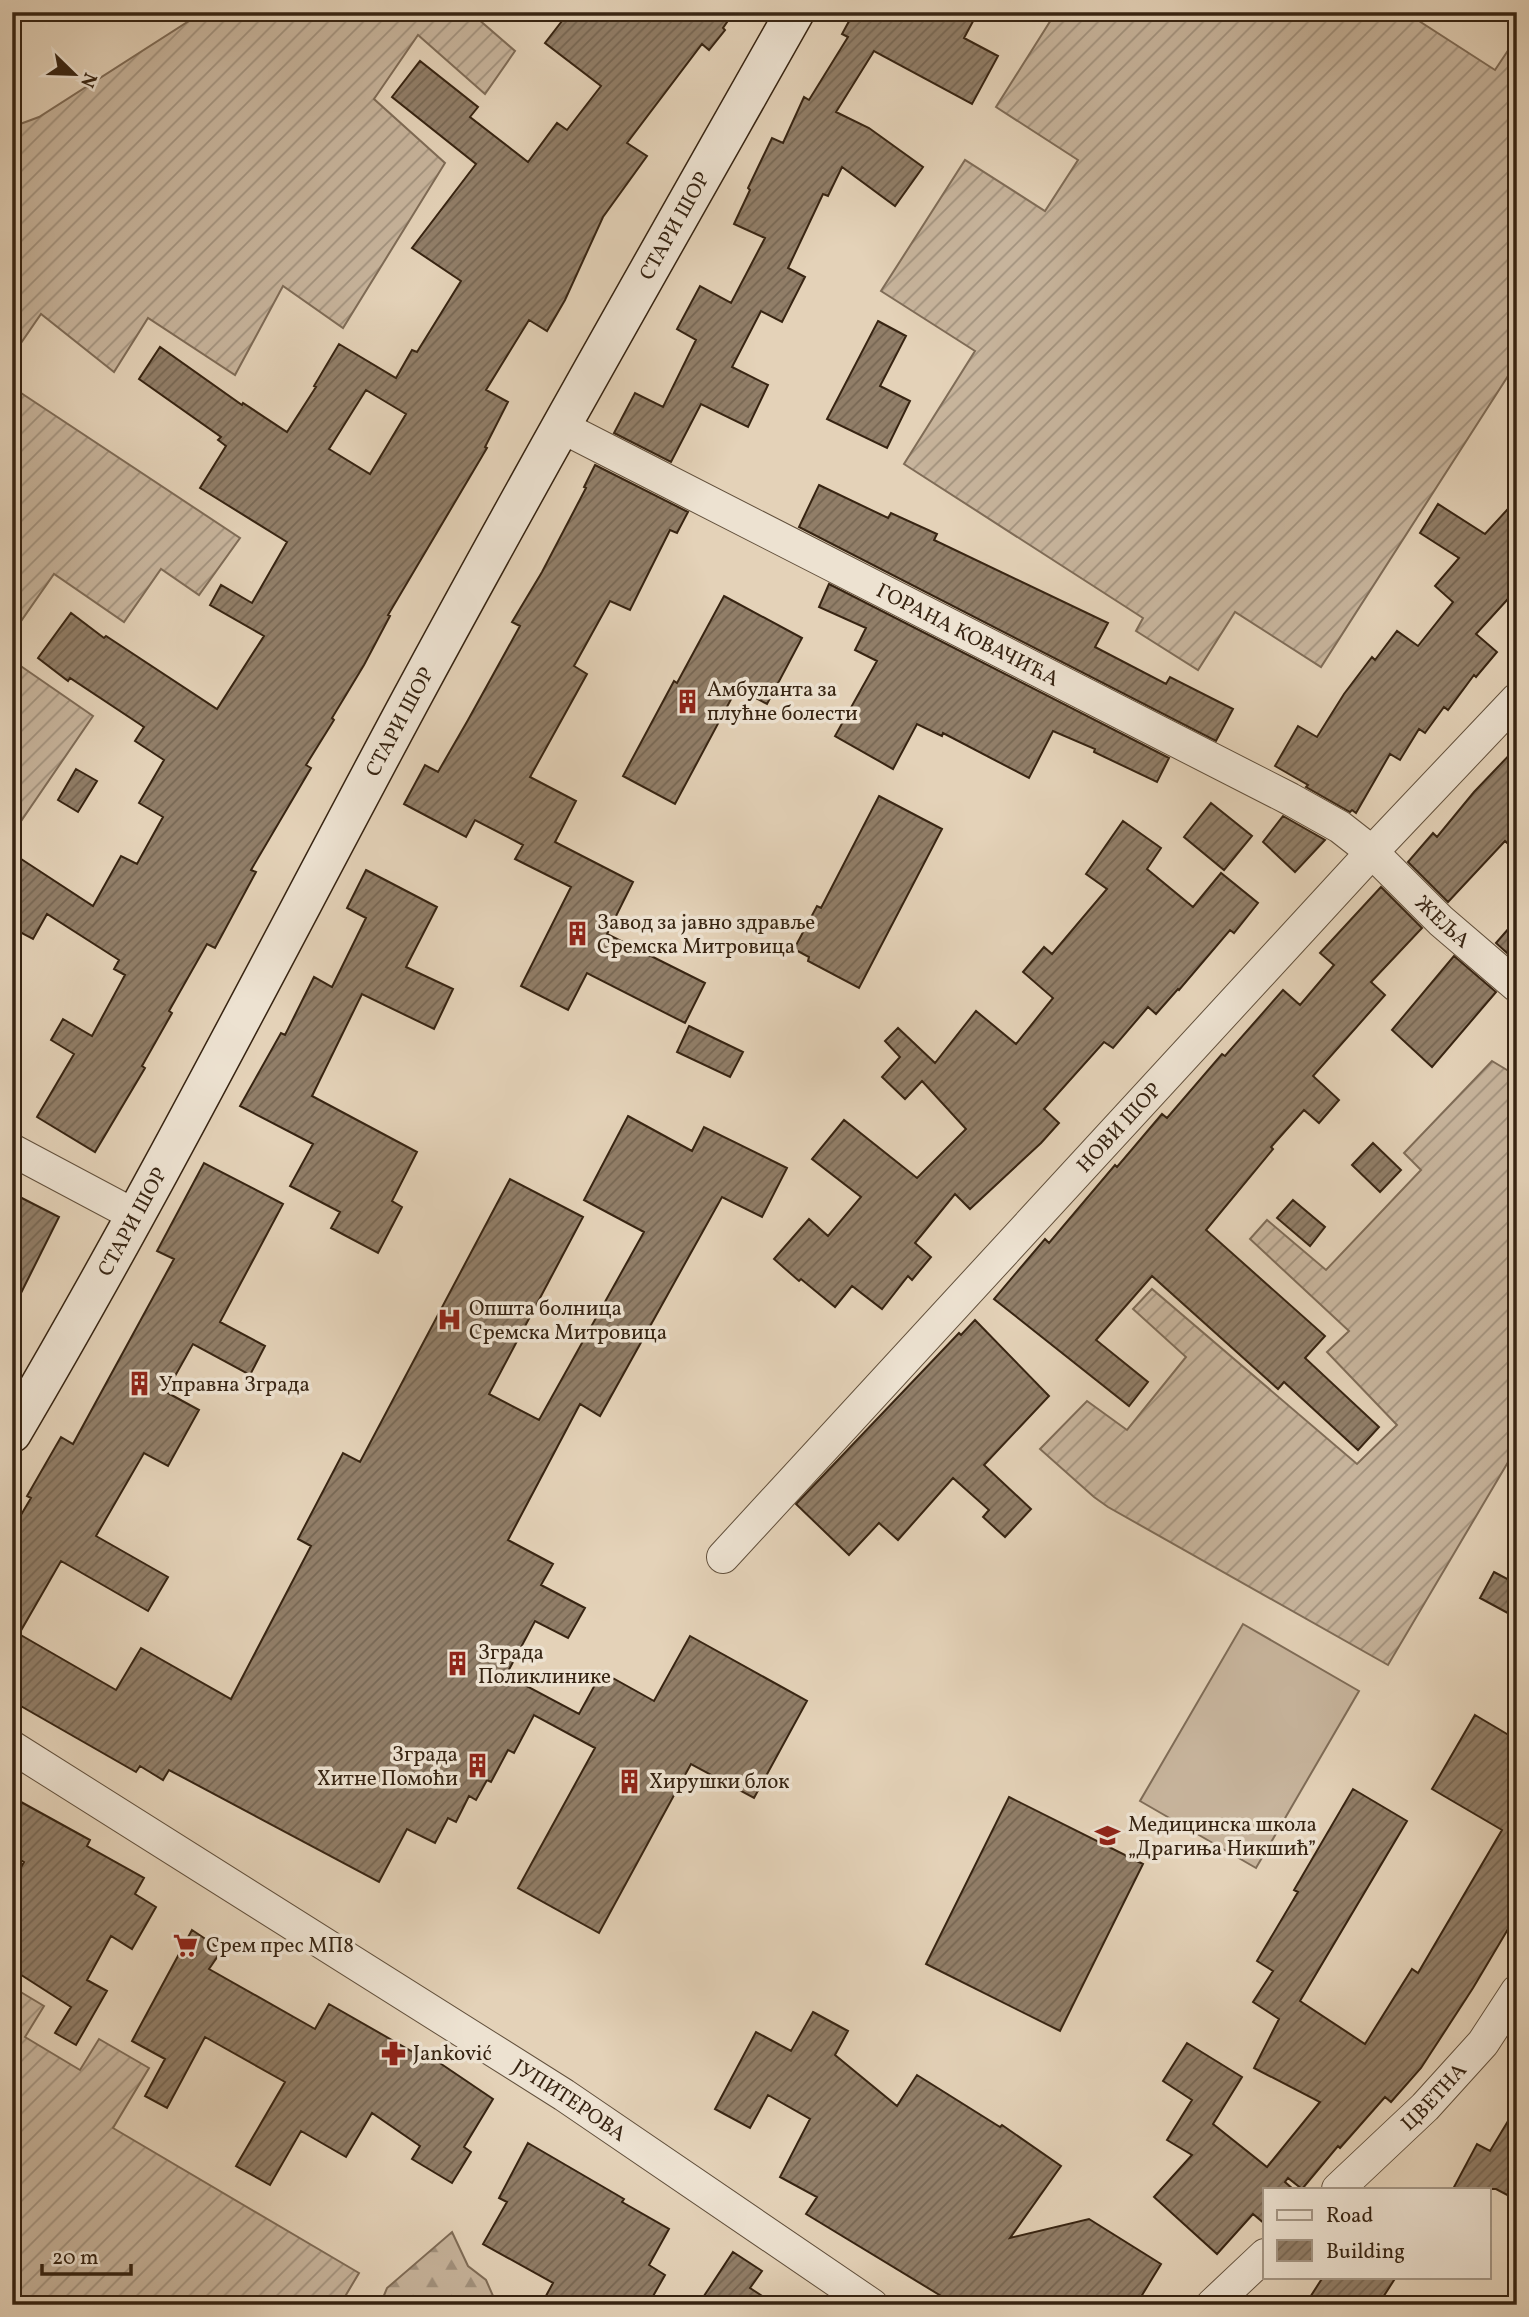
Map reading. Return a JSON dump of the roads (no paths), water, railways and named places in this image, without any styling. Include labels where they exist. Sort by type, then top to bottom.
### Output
[{"type":"main road","name":"СТАРИ ШОР","points":[[12,1433],[136,1216],[560,426],[795,12]]},
{"type":"street","name":"ГОРАНА КОВАЧИЋА","points":[[560,426],[1290,799],[1340,827],[1372,852]]},
{"type":"street","name":"НОВИ ШОР","points":[[723,1557],[1372,852],[1517,699]]},
{"type":"street","name":"ЖЕЉА","points":[[1372,852],[1441,921],[1517,986]]},
{"type":"street","points":[[12,1150],[136,1216]]},
{"type":"street","name":"ЈУПИТЕРОВА","points":[[12,1747],[564,2095],[872,2305]]},
{"type":"street","name":"ЦВЕТНА","points":[[1339,2188],[1425,2107],[1483,2043],[1517,1991]]},
{"type":"street","points":[[1212,2305],[1263,2257]]},
{"type":"place","name":"Амбуланта за плућне болести","points":[[687,701]]},
{"type":"place","name":"Завод за јавно здравље Сремска Митровица","points":[[577,934]]},
{"type":"place","name":"Општа болница Сремска Митровица","points":[[449,1320]]},
{"type":"place","name":"Управна Зграда","points":[[139,1384]]},
{"type":"place","name":"Зграда Поликлинике","points":[[458,1664]]},
{"type":"place","name":"Зграда Хитне Помоћи","points":[[478,1766]]},
{"type":"place","name":"Хирушки блок","points":[[629,1781]]},
{"type":"place","name":"Медицинска школа „Драгиња Никшић”","points":[[1108,1836]]},
{"type":"place","name":"Срем прес МП8","points":[[186,1945]]},
{"type":"place","name":"Janković","points":[[393,2053]]}]
